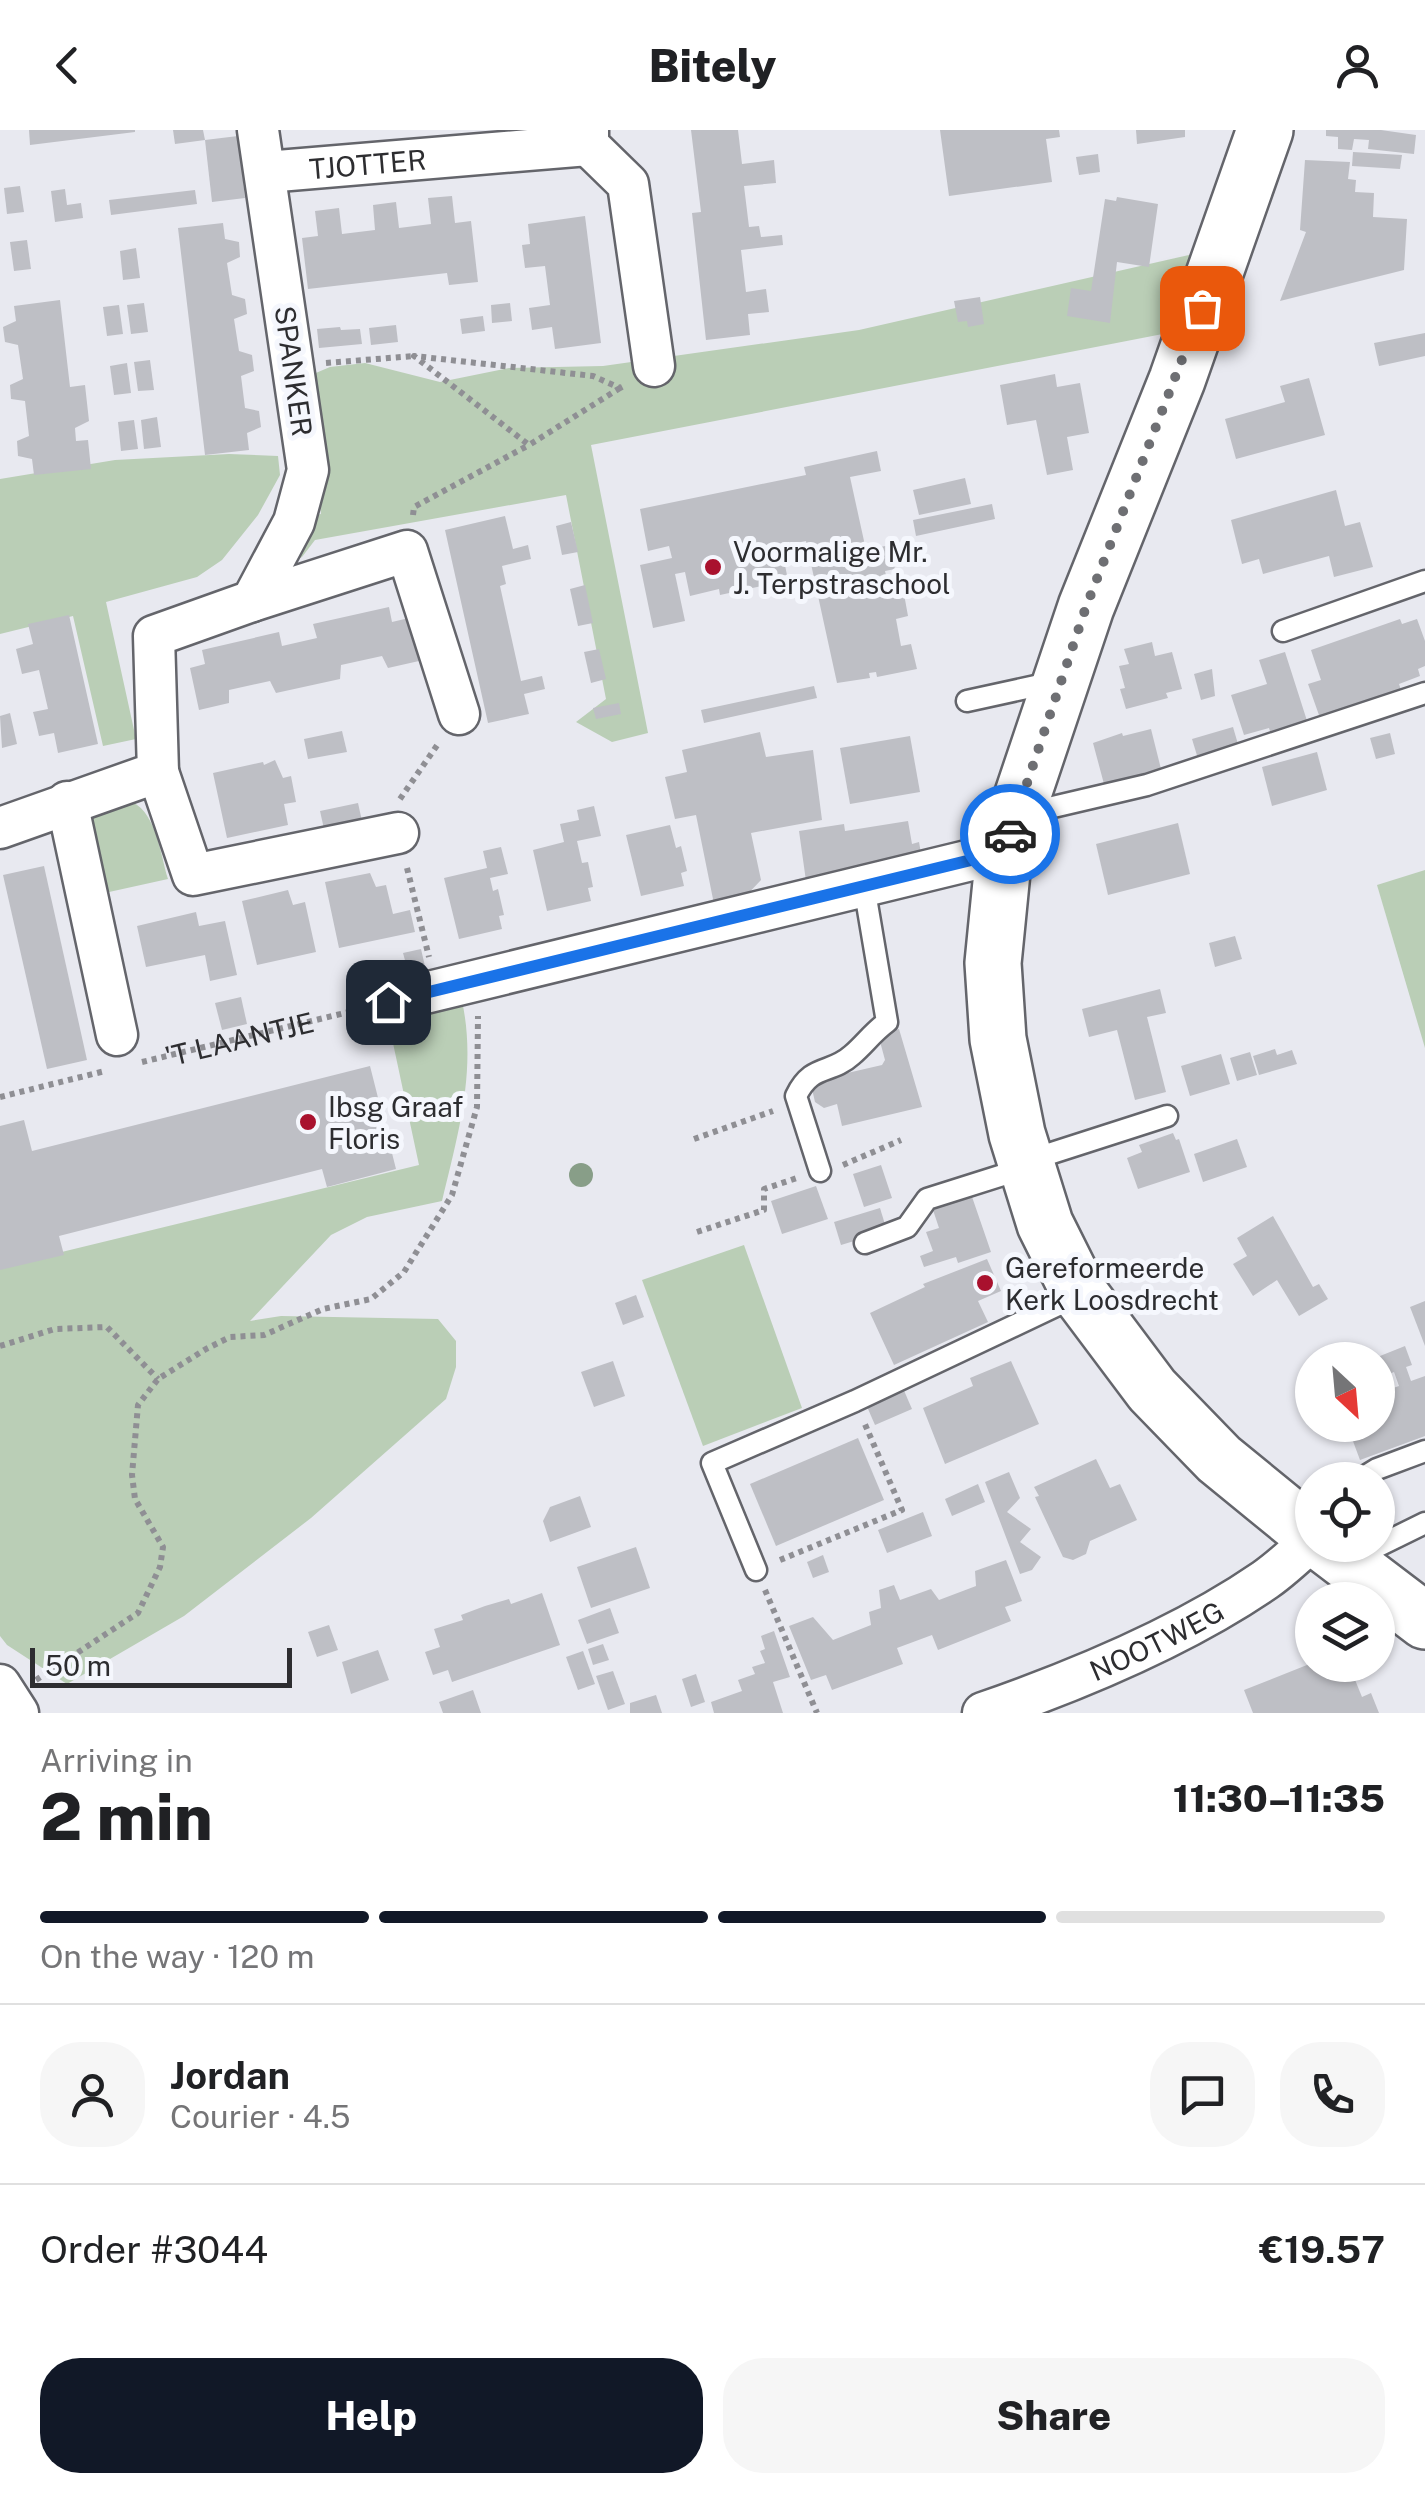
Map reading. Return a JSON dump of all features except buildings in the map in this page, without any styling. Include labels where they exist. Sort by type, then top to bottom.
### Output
[{"type":"street","name":"SPANKER","points":[[252,601],[294,522],[308,470],[258,130]]},
{"type":"street","points":[[1265,130],[1176,380],[1086,607],[1010,834],[994,963],[998,1039],[1026,1164],[1045,1224],[1080,1294],[1152,1390],[1219,1459],[1295,1518]]},
{"type":"street","name":"TJOTTER","points":[[266,172],[588,137],[628,184],[654,366]]},
{"type":"street","points":[[398,833],[193,875],[158,772],[154,636],[408,551],[459,714]]},
{"type":"street","points":[[0,828],[158,772]]},
{"type":"street","points":[[67,802],[123,1056]]},
{"type":"street","points":[[388,1002],[864,886],[1010,834]]},
{"type":"street","name":"NOOTWEG","points":[[984,1713],[1177,1631],[1265,1580],[1295,1555]]},
{"type":"street","points":[[1351,1562],[1425,1621]]},
{"type":"lane","points":[[1283,631],[1425,581]]},
{"type":"lane","points":[[967,701],[1061,681]]},
{"type":"lane","points":[[1010,834],[1425,693]]},
{"type":"lane","points":[[820,1171],[797,1102],[803,1080],[851,1057],[866,1038],[887,1022],[864,886]]},
{"type":"lane","points":[[864,1243],[907,1227],[927,1199],[1167,1116]]},
{"type":"lane","points":[[756,1570],[712,1464],[855,1402],[1080,1294]]},
{"type":"lane","points":[[1395,1462],[1425,1451]]},
{"type":"lane","points":[[1395,1538],[1425,1524]]},
{"type":"path","points":[[414,356],[529,445]]},
{"type":"path","points":[[293,365],[414,356],[593,376]]},
{"type":"path","points":[[408,551],[414,507],[529,445],[620,388]]},
{"type":"path","points":[[9,1699],[138,1613],[160,1567],[163,1547],[135,1499],[132,1475],[138,1405],[158,1380],[230,1337],[264,1335],[324,1309],[370,1298],[404,1272],[452,1195],[477,1107],[479,980]]},
{"type":"path","name":"'T LAANTJE","points":[[0,1097],[123,1056],[388,1002]]},
{"type":"path","points":[[694,1139],[797,1102]]},
{"type":"path","points":[[0,1346],[55,1328],[107,1327],[158,1380]]},
{"type":"path","points":[[817,1713],[756,1570],[902,1510],[855,1402]]},
{"type":"green space","points":[[1202,252],[1173,332],[591,445],[648,733],[612,742],[576,722],[606,699],[566,495],[315,540],[302,557],[280,569],[300,518],[321,514],[304,378],[330,367],[365,363],[440,382],[509,368],[603,366],[859,330]]},
{"type":"green space","points":[[229,454],[278,456],[280,475],[258,515],[222,560],[197,577],[106,602],[136,739],[103,746],[73,616],[0,634],[0,479],[115,460]]},
{"type":"green space","points":[[127,800],[145,812],[151,822],[168,879],[100,894],[86,816]]},
{"type":"green space","points":[[1425,870],[1425,1048],[1377,885]]},
{"type":"green space","points":[[462,1001],[466,1077],[442,1201],[367,1217],[331,1235],[250,1321],[281,1316],[438,1319],[456,1341],[456,1367],[446,1399],[311,1518],[184,1616],[67,1684],[7,1645],[0,1636],[0,1267],[419,1165],[387,1015]]},
{"type":"green space","points":[[744,1245],[802,1408],[703,1446],[642,1280]]},
{"type":"way so far","points":[[1010,834],[1086,607],[1202,308]]},
{"type":"place","name":"Voormalige Mr. J. Terpstraschool","points":[[713,567]]},
{"type":"place","name":"Ibsg Graaf Floris","points":[[308,1122]]},
{"type":"place","name":"Gereformeerde Kerk Loosdrecht","points":[[985,1283]]},
{"type":"route","points":[[388,1002],[1004,852],[1010,834]]}]
